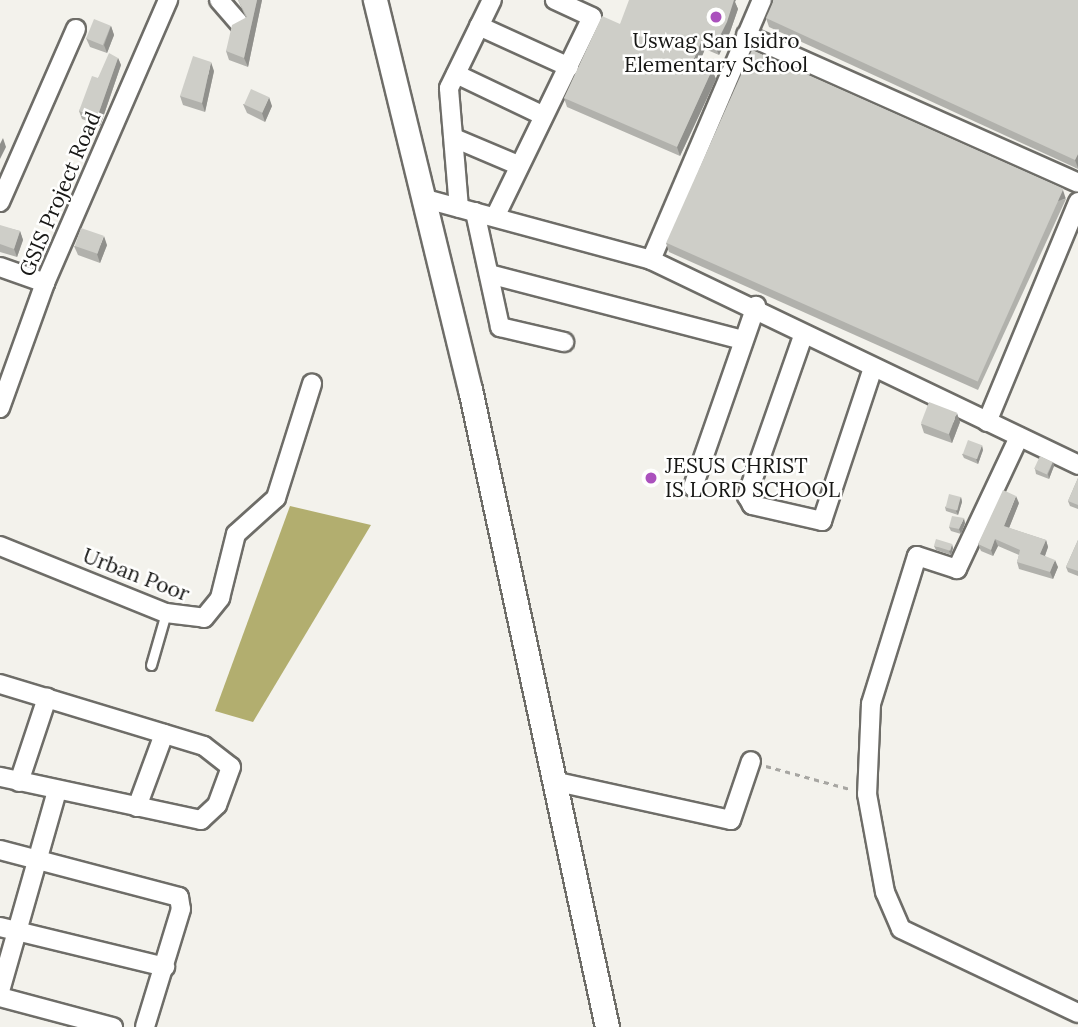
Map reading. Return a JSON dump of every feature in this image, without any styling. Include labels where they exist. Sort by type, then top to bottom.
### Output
[{"type":"street","name":"GSIS Project Road","points":[[0,408],[45,283],[168,0]]},
{"type":"street","points":[[219,0],[239,23]]},
{"type":"street","points":[[375,0],[470,389],[607,1027]]},
{"type":"street","points":[[492,0],[449,88],[454,138],[467,210],[489,274],[500,327],[564,342]]},
{"type":"street","points":[[495,217],[592,17],[555,0]]},
{"type":"street","points":[[651,260],[762,0]]},
{"type":"street","points":[[479,26],[569,67]]},
{"type":"street","points":[[0,202],[76,29]]},
{"type":"street","points":[[746,35],[1078,183]]},
{"type":"street","points":[[456,74],[542,116]]},
{"type":"street","points":[[454,138],[518,165]]},
{"type":"street","points":[[422,198],[651,260],[756,306],[803,336],[1078,465]]},
{"type":"street","points":[[987,422],[1078,202]]},
{"type":"street","points":[[0,267],[45,283]]},
{"type":"street","points":[[489,274],[743,340]]},
{"type":"street","points":[[693,487],[756,306]]},
{"type":"street","points":[[803,336],[747,496],[752,505],[822,521],[873,368]]},
{"type":"street","name":"Urban Poor","points":[[0,546],[191,620],[215,610],[236,534],[276,498],[313,384]]},
{"type":"street","points":[[1019,437],[957,569],[917,556],[871,704],[867,794],[884,892],[901,929],[1078,1013]]},
{"type":"street","points":[[0,684],[220,753],[230,772],[205,819],[57,792],[0,777]]},
{"type":"street","points":[[19,782],[47,698]]},
{"type":"street","points":[[137,807],[164,734]]},
{"type":"street","points":[[553,781],[732,820],[751,761]]},
{"type":"street","points":[[0,990],[20,932],[57,792]]},
{"type":"street","points":[[0,850],[179,897],[165,967],[145,1027]]},
{"type":"street","points":[[0,927],[165,967]]},
{"type":"street","points":[[0,997],[75,1022],[113,1027]]},
{"type":"lane","points":[[151,665],[166,612]]},
{"type":"path","points":[[751,761],[867,794]]},
{"type":"shaded area","points":[[290,506],[371,525],[253,722],[215,711]]},
{"type":"building","points":[[238,0],[257,0],[244,58],[226,51],[232,25],[247,17]]},
{"type":"building","points":[[629,0],[734,0],[715,46],[702,40],[693,61],[712,70],[677,147],[564,98],[602,16],[620,24]]},
{"type":"building","points":[[774,0],[1078,0],[1078,154],[1075,160],[766,18]]},
{"type":"building","points":[[94,19],[111,26],[103,45],[86,38]]},
{"type":"building","points":[[752,50],[1064,189],[978,381],[666,243]]},
{"type":"building","points":[[109,53],[118,58],[97,118],[79,111],[92,76],[98,78]]},
{"type":"building","points":[[193,56],[211,62],[202,103],[180,96]]},
{"type":"building","points":[[251,89],[269,97],[262,113],[244,105]]},
{"type":"building","points":[[0,225],[20,231],[14,249],[0,244]]},
{"type":"building","points":[[81,228],[104,236],[98,254],[75,246]]},
{"type":"building","points":[[929,402],[957,413],[949,434],[921,423]]},
{"type":"building","points":[[968,440],[982,445],[977,459],[963,454]]},
{"type":"building","points":[[1040,456],[1053,462],[1047,475],[1034,469]]},
{"type":"building","points":[[1078,478],[1078,505],[1068,501]]},
{"type":"building","points":[[1003,490],[1016,496],[1004,526],[1046,540],[1040,554],[1055,560],[1050,572],[1017,562],[1020,550],[995,539],[991,550],[978,544]]},
{"type":"building","points":[[949,494],[961,497],[957,510],[946,508]]},
{"type":"building","points":[[952,516],[964,518],[959,529],[949,527]]},
{"type":"building","points":[[936,539],[952,544],[950,551],[934,546]]},
{"type":"building","points":[[1078,540],[1078,571],[1066,567]]},
{"type":"place","name":"Uswag San Isidro Elementary School","points":[[716,17]]},
{"type":"place","name":"JESUS CHRIST IS LORD SCHOOL","points":[[651,478]]}]
